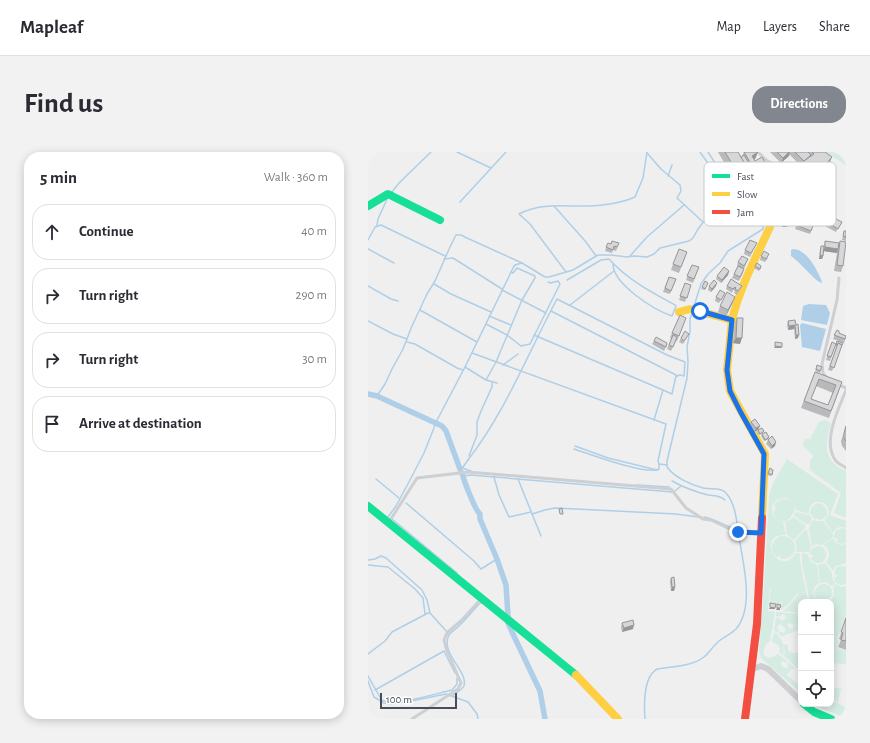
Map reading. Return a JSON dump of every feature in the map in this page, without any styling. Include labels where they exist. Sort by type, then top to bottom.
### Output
[{"type":"street","points":[[368,206],[388,194],[440,220]]},
{"type":"street","points":[[745,719],[757,624],[764,454],[730,391],[727,370],[732,320],[735,307],[744,282],[770,226]]},
{"type":"street","points":[[679,312],[690,310],[700,311],[732,320]]},
{"type":"street","points":[[368,506],[579,678],[618,719]]},
{"type":"street","points":[[750,670],[761,666],[768,669],[798,698]]},
{"type":"street","points":[[808,707],[814,712],[831,719]]},
{"type":"lane","points":[[758,152],[770,162]]},
{"type":"lane","points":[[839,278],[837,300],[822,364],[823,374],[832,382],[846,389],[832,430],[830,442],[834,459],[846,468]]},
{"type":"lane","points":[[389,522],[417,478],[468,472],[671,489],[686,508],[703,519],[711,520],[736,532],[761,533]]},
{"type":"lane","points":[[412,719],[458,689],[460,686],[461,683],[444,640],[449,631],[462,620],[482,598]]},
{"type":"green space","points":[[825,152],[846,152],[846,165]]},
{"type":"green space","points":[[825,420],[831,423],[827,438],[827,451],[829,457],[838,467],[846,471],[846,518],[834,513],[841,493],[810,470],[810,461],[814,456],[802,445],[805,439],[810,439],[819,422]]},
{"type":"green space","points":[[787,459],[838,494],[830,515],[846,521],[846,528],[842,527],[835,529],[833,533],[824,520],[829,510],[826,505],[822,503],[813,503],[810,507],[809,514],[796,510],[793,502],[786,498],[778,499],[772,506],[774,516],[783,522],[786,535],[777,536],[772,541],[771,547],[773,553],[777,559],[783,561],[790,560],[796,553],[800,553],[803,581],[802,586],[796,595],[789,604],[781,610],[782,595],[780,606],[769,605],[770,588],[768,611],[775,612],[770,641],[765,647],[764,655],[768,658],[778,654],[787,661],[786,663],[783,661],[781,663],[784,668],[788,668],[788,662],[795,668],[792,668],[787,675],[798,684],[798,690],[761,658],[759,651],[769,496],[773,483]]},
{"type":"green space","points":[[782,499],[790,500],[794,504],[795,510],[788,520],[783,522],[777,519],[773,512],[776,509],[774,505]]},
{"type":"green space","points":[[817,503],[822,504],[827,510],[827,515],[823,519],[818,520],[817,518],[815,520],[810,513],[811,508]]},
{"type":"green space","points":[[796,512],[810,515],[812,519],[809,524],[806,524],[794,516]]},
{"type":"green space","points":[[793,517],[805,525],[805,528],[794,540],[787,535],[785,522]]},
{"type":"green space","points":[[813,520],[823,521],[833,534],[833,537],[822,545],[816,544],[812,547],[809,529]]},
{"type":"green space","points":[[843,528],[846,529],[846,543],[841,544],[836,542],[838,540],[837,538],[835,540],[834,535],[836,530]]},
{"type":"green space","points":[[806,529],[811,548],[809,552],[796,552],[797,546],[795,541]]},
{"type":"green space","points":[[781,536],[792,539],[795,548],[792,556],[781,559],[780,556],[777,557],[774,554],[772,545],[775,540]]},
{"type":"green space","points":[[833,538],[838,544],[846,544],[846,563],[836,566],[833,571],[826,562],[829,557],[829,553],[827,548],[823,545]]},
{"type":"green space","points":[[819,546],[824,548],[827,555],[823,562],[817,563],[812,561],[810,558],[813,557],[813,555],[810,555],[810,551],[814,547]]},
{"type":"green space","points":[[802,553],[808,554],[810,561],[817,565],[819,583],[813,592],[815,599],[809,599],[802,564]]},
{"type":"green space","points":[[825,563],[832,573],[835,584],[832,586],[826,582],[820,583],[818,565]]},
{"type":"green space","points":[[840,566],[846,567],[846,584],[841,585],[836,583],[834,577],[837,577],[837,575],[834,574],[836,568]]},
{"type":"green space","points":[[804,580],[807,599],[798,599],[798,613],[783,611],[796,598]]},
{"type":"green space","points":[[824,584],[830,586],[833,594],[829,599],[815,598],[814,592],[819,585]]},
{"type":"green space","points":[[836,584],[842,587],[846,586],[846,622],[844,621],[837,640],[839,641],[837,648],[846,651],[846,664],[834,663],[834,599],[832,599],[834,593],[833,587]]},
{"type":"green space","points":[[776,612],[798,614],[798,630],[794,632],[792,629],[793,632],[781,637],[779,633],[780,631],[784,633],[786,629],[780,624],[777,627],[779,631],[778,633],[774,630],[776,618],[779,618],[782,621],[786,617],[783,614],[779,617],[776,616]],"holes":[[[790,623],[794,625],[792,629],[788,627],[788,624]]]},
{"type":"green space","points":[[774,632],[779,636],[782,642],[784,649],[783,656],[779,652],[780,648],[777,644],[772,642]]},
{"type":"green space","points":[[783,644],[788,645],[788,650],[792,653],[798,651],[798,669],[784,656],[785,652]]},
{"type":"green space","points":[[834,688],[841,688],[838,702],[834,699]]},
{"type":"green space","points":[[834,701],[846,708],[846,718],[818,707],[834,707]]},
{"type":"water","points":[[793,249],[803,253],[811,261],[818,272],[822,282],[821,283],[791,256],[791,250]]},
{"type":"water","points":[[809,304],[826,305],[830,313],[827,325],[801,320],[803,306]]},
{"type":"water","points":[[802,323],[826,329],[820,351],[802,347],[800,325]]},
{"type":"building","points":[[725,152],[738,152],[744,162],[731,162]]},
{"type":"building","points":[[744,152],[758,152],[752,156],[755,161],[762,157],[765,162],[750,162]]},
{"type":"building","points":[[777,152],[789,152],[783,158]]},
{"type":"building","points":[[795,152],[808,152],[811,155],[804,161]]},
{"type":"building","points":[[812,152],[825,152],[832,157],[828,162],[803,162],[814,154]]},
{"type":"building","points":[[744,155],[748,162],[744,162],[741,157]]},
{"type":"building","points":[[836,219],[842,222],[838,229],[833,226],[836,226]]},
{"type":"building","points":[[798,226],[813,226],[811,231]]},
{"type":"building","points":[[844,231],[846,231],[846,237],[843,236]]},
{"type":"building","points":[[750,240],[757,243],[751,253],[745,250]]},
{"type":"building","points":[[612,241],[619,243],[617,247],[614,246],[613,250],[606,247],[608,243],[611,244]]},
{"type":"building","points":[[825,241],[839,243],[838,249],[825,247]]},
{"type":"building","points":[[840,241],[846,242],[843,266],[837,265]]},
{"type":"building","points":[[821,246],[824,246],[823,256],[820,255]]},
{"type":"building","points":[[679,249],[687,252],[681,267],[673,264]]},
{"type":"building","points":[[764,251],[769,254],[766,259],[761,256]]},
{"type":"building","points":[[742,256],[748,259],[744,266],[738,262]]},
{"type":"building","points":[[757,263],[761,266],[760,269],[755,266]]},
{"type":"building","points":[[692,265],[699,267],[694,279],[687,276]]},
{"type":"building","points":[[738,266],[744,269],[740,277],[734,274]]},
{"type":"building","points":[[724,267],[729,271],[722,280],[717,276]]},
{"type":"building","points":[[669,277],[676,279],[671,291],[665,288]]},
{"type":"building","points":[[731,279],[742,286],[738,291],[735,287],[733,289],[727,286]]},
{"type":"building","points":[[714,280],[717,283],[712,289],[709,286]]},
{"type":"building","points":[[705,281],[708,283],[705,289],[702,287]]},
{"type":"building","points":[[685,283],[691,285],[687,298],[680,296]]},
{"type":"building","points":[[720,290],[725,293],[721,300],[716,297]]},
{"type":"building","points":[[727,292],[735,297],[728,310],[720,306]]},
{"type":"building","points":[[680,315],[686,318],[679,336],[672,333]]},
{"type":"building","points":[[737,318],[743,318],[742,338],[736,338]]},
{"type":"building","points":[[795,320],[796,325],[798,324],[799,335],[796,335],[795,325],[789,326],[788,321]]},
{"type":"building","points":[[837,330],[839,333],[846,336],[845,339],[834,335]]},
{"type":"building","points":[[685,331],[689,334],[684,341],[681,338]]},
{"type":"building","points":[[673,335],[677,337],[673,347],[669,345]]},
{"type":"building","points":[[656,337],[667,343],[666,347],[654,341]]},
{"type":"building","points":[[837,341],[843,343],[842,345],[838,343],[838,345],[836,344]]},
{"type":"building","points":[[775,342],[782,343],[782,347],[775,346]]},
{"type":"building","points":[[832,342],[836,344],[831,357],[827,356]]},
{"type":"building","points":[[838,343],[842,345],[834,368],[830,366]]},
{"type":"building","points":[[817,365],[822,367],[820,371],[816,369]]},
{"type":"building","points":[[815,372],[842,382],[831,411],[804,401]],"holes":[[[819,379],[836,385],[828,405],[811,399]]]},
{"type":"building","points":[[755,419],[760,426],[756,428],[751,422]]},
{"type":"building","points":[[846,426],[846,441],[844,439],[844,433]]},
{"type":"building","points":[[762,428],[764,431],[760,434],[758,430]]},
{"type":"building","points":[[766,432],[769,437],[765,440],[762,434]]},
{"type":"building","points":[[772,436],[776,442],[772,446],[768,440]]},
{"type":"building","points":[[770,468],[773,470],[772,475],[768,473]]},
{"type":"building","points":[[562,508],[563,514],[560,514],[559,509]]},
{"type":"building","points":[[674,577],[675,587],[672,587],[671,578]]},
{"type":"building","points":[[770,603],[776,604],[775,608],[770,607]]},
{"type":"building","points":[[777,604],[781,605],[780,608],[777,608]]},
{"type":"building","points":[[846,618],[846,641],[841,640],[843,633],[841,632]]},
{"type":"building","points":[[633,620],[634,625],[624,628],[622,623]]},
{"type":"waterway","points":[[391,193],[400,182],[431,152]]},
{"type":"waterway","points":[[457,152],[491,168]]},
{"type":"waterway","points":[[460,202],[506,152]]},
{"type":"waterway","points":[[566,272],[530,224],[519,214],[539,207],[602,205],[635,197],[643,178],[647,152]]},
{"type":"waterway","points":[[700,152],[707,162]]},
{"type":"waterway","points":[[708,152],[714,162]]},
{"type":"waterway","points":[[647,153],[661,169],[680,185],[681,191],[677,198],[703,222]]},
{"type":"waterway","points":[[668,176],[672,165]]},
{"type":"waterway","points":[[377,225],[378,219],[388,197]]},
{"type":"waterway","points":[[630,256],[647,237],[684,205]]},
{"type":"waterway","points":[[554,206],[586,242],[596,256]]},
{"type":"waterway","points":[[377,396],[403,349],[412,326],[456,235],[461,235],[522,263],[545,277],[549,277],[573,270],[598,255],[647,257],[654,254],[660,248],[689,241],[693,238],[704,221]]},
{"type":"waterway","points":[[368,240],[375,227],[381,225],[445,256]]},
{"type":"waterway","points":[[694,306],[701,284],[708,274],[720,263],[728,251],[763,229],[763,226]]},
{"type":"waterway","points":[[368,249],[394,263]]},
{"type":"waterway","points":[[444,259],[453,258],[502,289]]},
{"type":"waterway","points":[[567,280],[601,260],[609,259],[632,279],[675,305],[676,306],[672,316],[645,302],[627,288],[615,272],[613,264]]},
{"type":"waterway","points":[[388,517],[396,506],[424,453],[435,424],[465,367],[513,268],[515,265],[522,263]]},
{"type":"waterway","points":[[486,380],[496,362],[522,300],[535,278],[535,276],[517,268],[513,273],[511,272]]},
{"type":"waterway","points":[[570,305],[614,271]]},
{"type":"waterway","points":[[486,324],[507,335],[521,346],[530,344],[560,284],[558,281],[551,283],[548,282]]},
{"type":"waterway","points":[[434,284],[451,294],[491,312]]},
{"type":"waterway","points":[[368,286],[391,299],[398,301]]},
{"type":"waterway","points":[[502,290],[546,313]]},
{"type":"waterway","points":[[468,460],[494,422],[557,299],[667,355],[685,362],[684,376],[676,376],[672,394],[663,390],[654,420]]},
{"type":"waterway","points":[[420,310],[477,342]]},
{"type":"waterway","points":[[551,311],[678,376]]},
{"type":"waterway","points":[[645,719],[645,692],[652,673],[657,669],[693,663],[704,657],[719,641],[736,629],[742,620],[745,610],[745,575],[737,524],[730,498],[724,491],[719,489],[703,488],[688,483],[670,471],[667,467],[667,461],[687,378],[687,347],[692,313]]},
{"type":"waterway","points":[[489,316],[511,325]]},
{"type":"waterway","points":[[368,321],[393,334],[407,339]]},
{"type":"waterway","points":[[534,335],[663,390]]},
{"type":"waterway","points":[[407,342],[415,344],[463,370]]},
{"type":"waterway","points":[[472,353],[666,424],[658,461],[659,464],[667,465]]},
{"type":"waterway","points":[[503,365],[518,354]]},
{"type":"waterway","points":[[465,367],[486,380],[497,383]]},
{"type":"waterway","points":[[469,456],[477,435],[477,422],[492,387],[492,383]]},
{"type":"waterway","points":[[368,394],[377,396],[442,426],[446,431],[460,469]]},
{"type":"waterway","points":[[575,446],[608,458],[657,470],[659,469],[659,464]]},
{"type":"waterway","points":[[574,449],[639,469],[657,470]]},
{"type":"waterway","points":[[460,469],[468,460]]},
{"type":"waterway","points":[[462,468],[471,471]]},
{"type":"waterway","points":[[462,473],[467,488],[480,514],[480,519],[506,585],[508,616]]},
{"type":"waterway","points":[[463,476],[471,475],[672,492]]},
{"type":"waterway","points":[[494,477],[499,495],[509,517],[531,512]]},
{"type":"waterway","points":[[376,479],[399,498]]},
{"type":"waterway","points":[[518,479],[541,536]]},
{"type":"waterway","points":[[672,481],[694,491],[719,496],[725,500]]},
{"type":"waterway","points":[[637,485],[669,487]]},
{"type":"waterway","points":[[675,491],[681,486]]},
{"type":"waterway","points":[[406,503],[474,561],[481,569],[497,559]]},
{"type":"waterway","points":[[532,514],[555,508],[676,514],[698,517]]},
{"type":"waterway","points":[[704,517],[737,529]]},
{"type":"waterway","points":[[392,519],[457,573]]},
{"type":"waterway","points":[[368,560],[381,556],[386,558],[422,590],[427,600],[430,613]]},
{"type":"waterway","points":[[368,565],[388,567],[415,589],[423,598],[425,614]]},
{"type":"waterway","points":[[452,696],[464,686],[464,680],[451,656],[447,644],[448,637],[481,603]]},
{"type":"waterway","points":[[368,654],[385,641],[392,632],[428,613],[430,613],[448,633]]},
{"type":"waterway","points":[[508,623],[540,691],[545,719]]},
{"type":"waterway","points":[[375,690],[444,651],[455,673]]},
{"type":"waterway","points":[[368,676],[381,699]]},
{"type":"waterway","points":[[381,700],[396,702],[406,701],[452,690],[457,684],[457,678]]},
{"type":"waterway","points":[[368,681],[374,697],[384,703],[389,704],[406,702],[446,694],[468,702],[477,714],[478,719]]},
{"type":"traffic: fast","points":[[368,206],[388,194],[440,220]]},
{"type":"traffic: fast","points":[[368,506],[576,675]]},
{"type":"traffic: fast","points":[[808,707],[814,712],[831,719]]},
{"type":"traffic: slow","points":[[732,320],[744,284],[770,226]]},
{"type":"traffic: slow","points":[[679,312],[690,309],[732,320],[727,370],[730,391],[765,454],[762,518]]},
{"type":"traffic: slow","points":[[576,675],[618,719]]},
{"type":"traffic: jam","points":[[745,719],[757,624],[762,518]]},
{"type":"route","points":[[700,311],[732,320],[732,334],[727,370],[730,391],[764,454],[765,461],[761,533],[738,532]]}]
